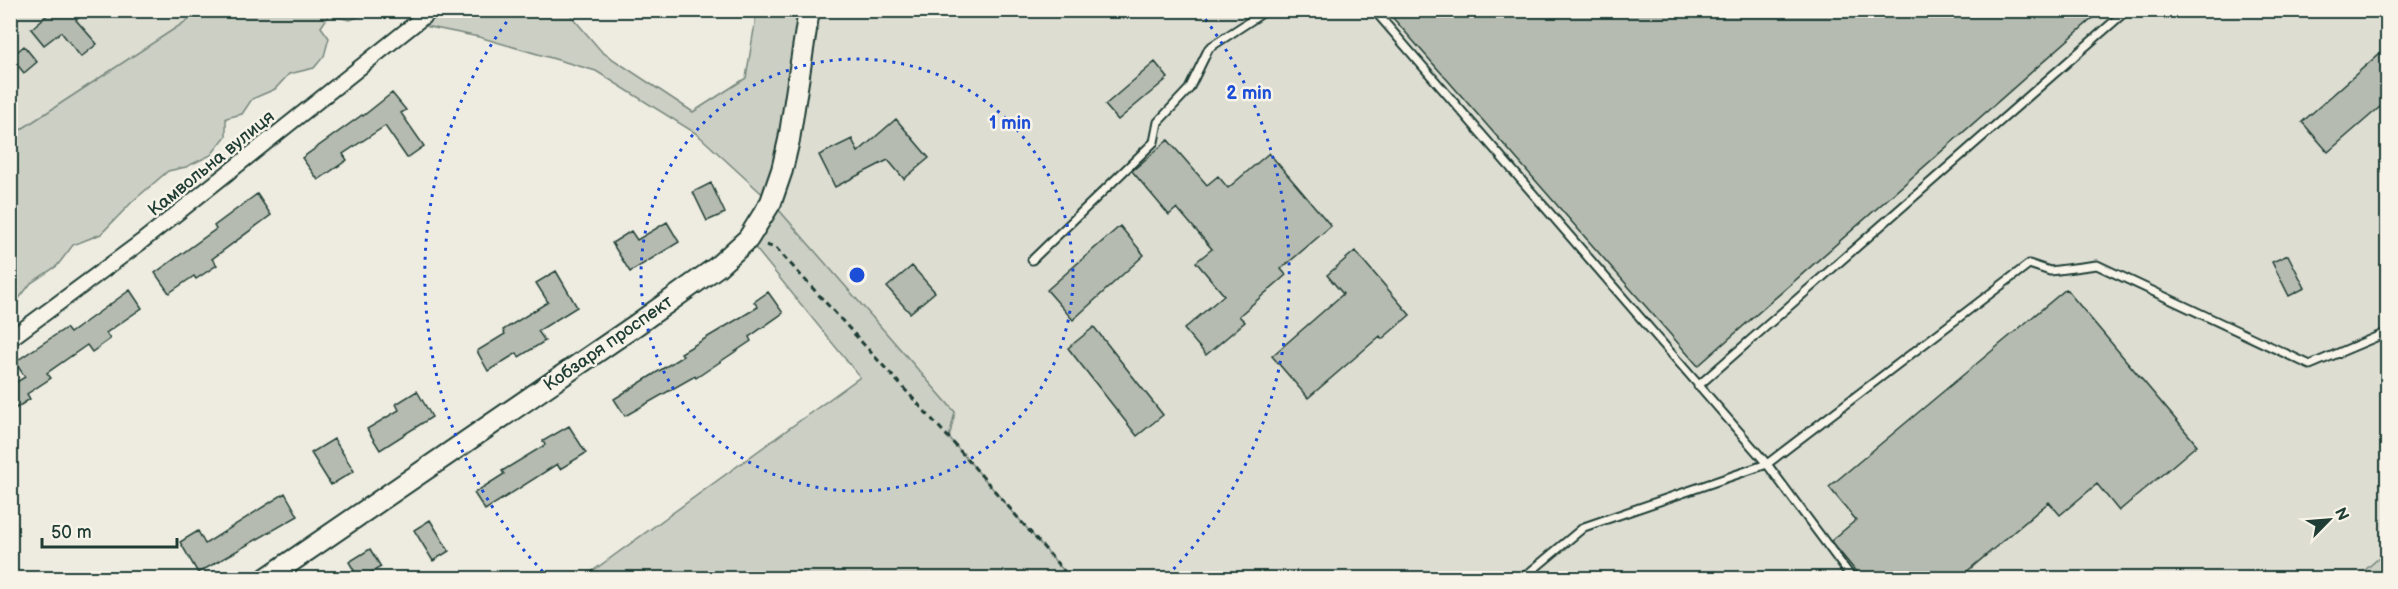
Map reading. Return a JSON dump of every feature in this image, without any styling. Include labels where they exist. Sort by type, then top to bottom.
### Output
[{"type":"main road","name":"Кобзаря проспект","points":[[267,579],[636,325],[717,267],[748,238],[771,202],[782,170],[789,140],[808,10]]},
{"type":"street","name":"Камвольна вулиця","points":[[10,339],[141,242],[432,10]]},
{"type":"lane","points":[[1032,260],[1154,141],[1158,122],[1189,89],[1209,48],[1267,10]]},
{"type":"lane","points":[[1374,10],[1767,465],[1852,579]]},
{"type":"lane","points":[[1698,386],[2127,10]]},
{"type":"lane","points":[[1523,579],[1584,527],[1767,465],[2029,264],[2050,271],[2097,265],[2310,365],[2388,332]]},
{"type":"path","points":[[748,238],[776,248],[949,438],[1070,579]]},
{"type":"shaded area","points":[[203,10],[373,11],[350,20],[329,15],[321,27],[329,38],[324,56],[314,68],[289,74],[275,89],[252,99],[242,114],[226,118],[226,136],[211,155],[186,167],[168,171],[133,201],[101,234],[73,245],[57,266],[31,283],[11,309],[11,136]]},
{"type":"shaded area","points":[[11,11],[203,11],[11,136]]},
{"type":"shaded area","points":[[432,11],[567,11],[602,52],[693,112],[746,78],[757,11],[809,11],[772,202],[955,412],[949,438],[1070,578],[583,578],[860,377],[748,239],[771,202],[697,134],[596,71],[479,37],[415,24]]},
{"type":"shaded area","points":[[809,11],[2387,11],[2387,551],[2356,578],[1070,578],[949,438],[954,412],[771,202]]},
{"type":"shaded area","points":[[2387,551],[2387,578],[2356,578]]},
{"type":"building","points":[[53,10],[88,10],[76,20],[97,44],[81,57],[61,32],[44,45],[31,29]]},
{"type":"building","points":[[1386,10],[2102,10],[1698,366]]},
{"type":"building","points":[[24,46],[37,62],[24,73],[11,57]]},
{"type":"building","points":[[2388,46],[2388,100],[2328,152],[2302,122]]},
{"type":"building","points":[[1155,62],[1168,78],[1118,120],[1105,105]]},
{"type":"building","points":[[392,93],[406,110],[401,113],[424,146],[407,158],[385,126],[343,154],[347,160],[318,180],[302,158]]},
{"type":"building","points":[[896,119],[929,158],[904,179],[888,160],[835,187],[819,155],[852,139],[858,152]]},
{"type":"building","points":[[1168,140],[1207,185],[1218,176],[1228,188],[1269,153],[1331,226],[1281,269],[1286,275],[1239,316],[1245,322],[1206,355],[1184,329],[1224,295],[1196,262],[1212,249],[1177,208],[1169,215],[1132,171]]},
{"type":"building","points":[[711,183],[725,213],[707,221],[693,192]]},
{"type":"building","points":[[257,194],[271,215],[212,259],[217,265],[196,279],[194,276],[169,293],[155,273],[216,229],[214,226]]},
{"type":"building","points":[[667,222],[679,242],[630,272],[612,243],[631,231],[637,240]]},
{"type":"building","points":[[1120,226],[1144,255],[1073,320],[1047,290]]},
{"type":"building","points":[[1355,251],[1410,315],[1382,339],[1380,336],[1308,398],[1272,356],[1343,294],[1327,275]]},
{"type":"building","points":[[2288,255],[2305,288],[2289,296],[2272,262]]},
{"type":"building","points":[[912,266],[935,292],[910,313],[887,287]]},
{"type":"building","points":[[556,271],[577,307],[538,331],[545,341],[519,357],[517,353],[488,371],[477,351],[505,334],[503,330],[548,302],[536,283]]},
{"type":"building","points":[[2066,289],[2197,445],[2119,511],[2097,484],[2060,515],[2049,502],[1958,579],[1862,579],[1831,541],[1856,520],[1829,487]]},
{"type":"building","points":[[130,290],[142,308],[106,333],[110,339],[92,352],[87,345],[47,373],[51,378],[27,394],[30,399],[10,412],[10,386],[25,377],[15,362],[66,328],[70,333]]},
{"type":"building","points":[[768,292],[783,313],[749,337],[751,341],[696,378],[695,376],[625,416],[614,399],[683,356],[681,353],[758,307],[754,302]]},
{"type":"building","points":[[1094,327],[1163,415],[1137,436],[1068,348]]},
{"type":"building","points":[[417,391],[432,417],[380,450],[367,429],[399,410],[396,404]]},
{"type":"building","points":[[569,426],[586,453],[560,469],[557,464],[485,510],[474,493],[504,474],[502,471],[545,445],[543,441]]},
{"type":"building","points":[[334,439],[354,471],[331,485],[311,453]]},
{"type":"building","points":[[285,493],[298,516],[198,573],[180,542],[198,531],[205,544]]},
{"type":"building","points":[[430,520],[449,551],[433,561],[414,530]]},
{"type":"building","points":[[370,549],[381,567],[359,579],[349,562]]}]
